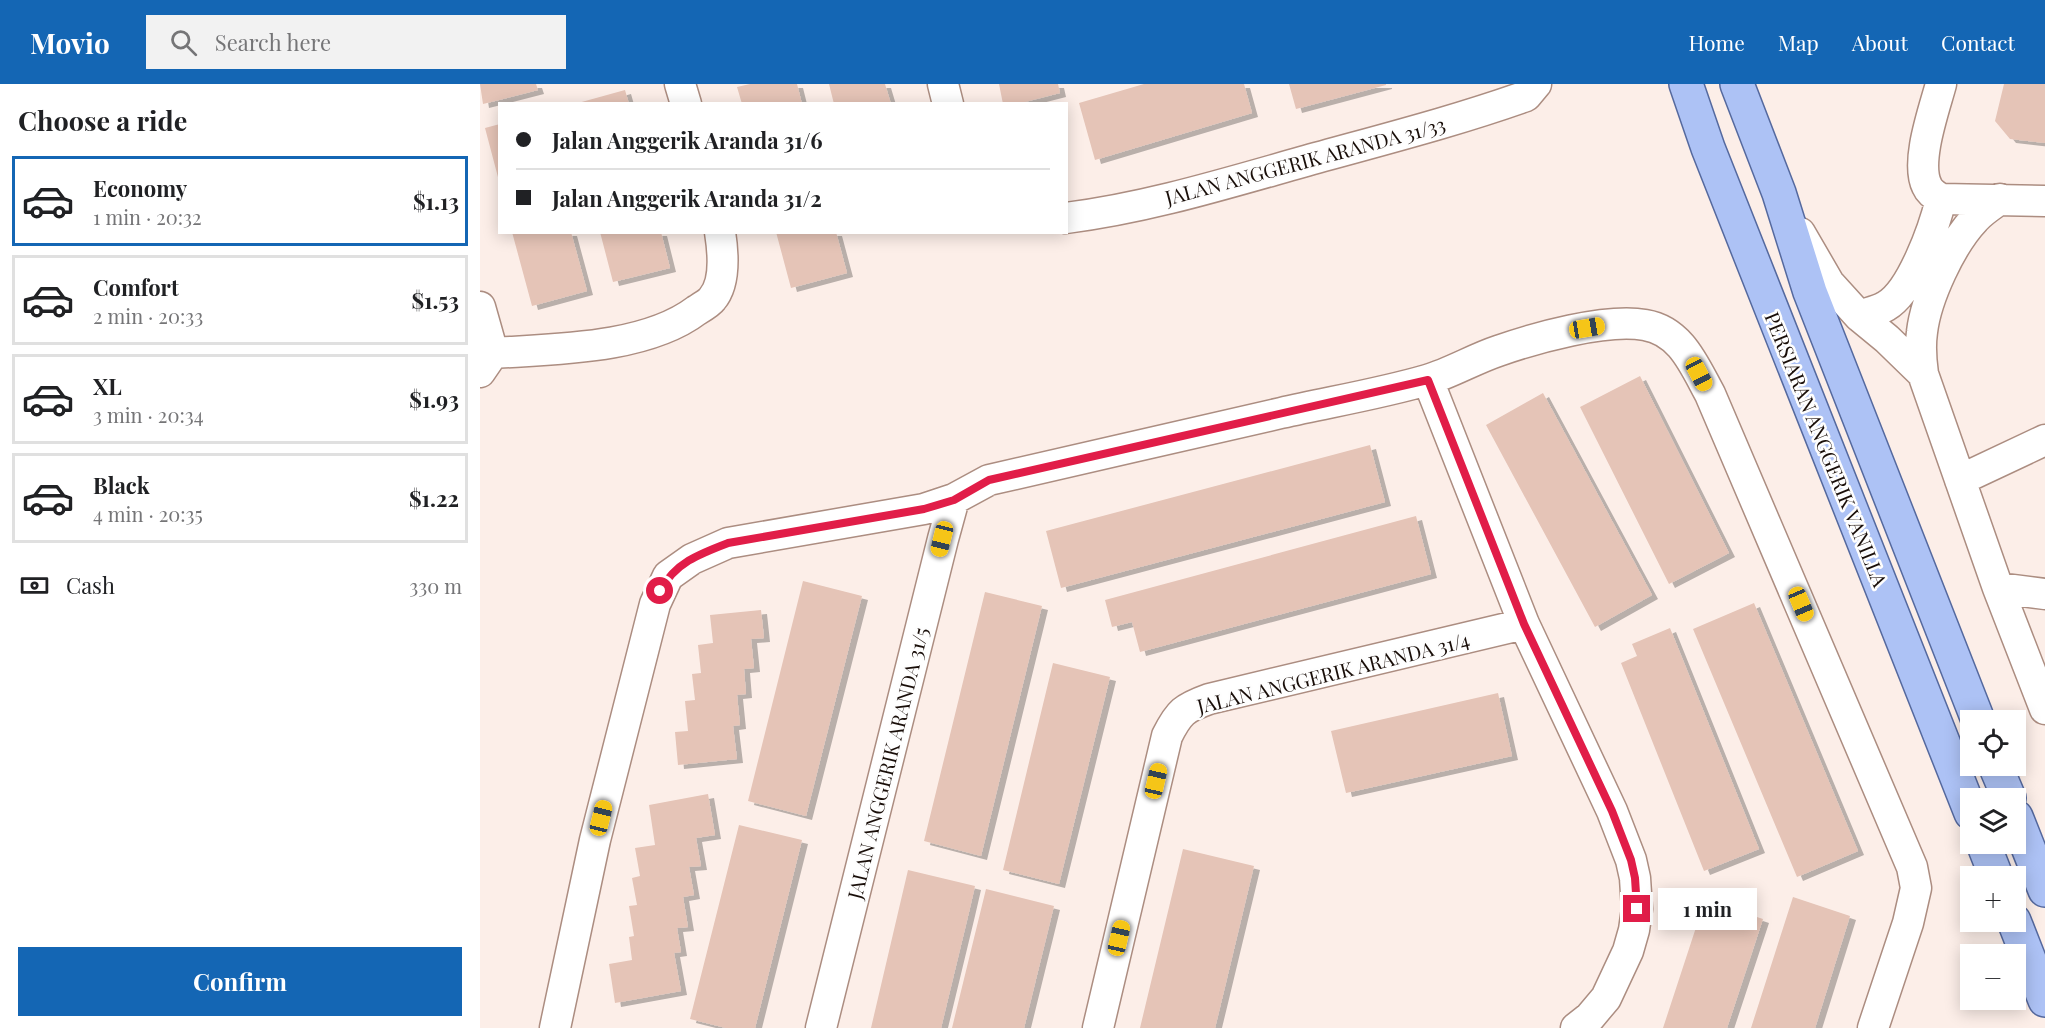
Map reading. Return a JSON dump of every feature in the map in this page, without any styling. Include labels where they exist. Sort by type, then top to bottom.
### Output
[{"type":"main road","name":"PERSIARAN ANGGERIK VANILLA","points":[[1686,84],[1708,148],[1961,788]]},
{"type":"main road","name":"PERSIARAN ANGGERIK VANILLA","points":[[1737,84],[1779,193],[1814,303],[1974,710]]},
{"type":"main road","points":[[2026,842],[2045,890]]},
{"type":"main road","points":[[2018,932],[2045,1000]]},
{"type":"street","points":[[680,84],[685,102]]},
{"type":"street","points":[[943,84],[948,102]]},
{"type":"street","name":"JALAN ANGGERIK ARANDA 31/33","points":[[1068,218],[1109,213],[1438,124],[1526,96],[1536,84]]},
{"type":"street","points":[[1941,84],[1923,166],[1926,184],[1932,193],[1941,199],[2045,201]]},
{"type":"street","points":[[1779,193],[1829,283],[1859,316],[1923,374]]},
{"type":"street","points":[[1859,316],[1886,306],[1901,292],[1929,239],[1941,199]]},
{"type":"street","points":[[2000,199],[1975,218],[1955,244],[1942,269],[1922,331],[1921,356],[1923,374],[1960,480],[1998,588],[2045,709]]},
{"type":"street","points":[[480,308],[486,363],[609,342],[658,330],[689,317],[713,299],[721,278],[724,254],[720,234]]},
{"type":"street","points":[[555,1028],[595,840],[656,604],[668,576],[692,559],[728,543],[924,509],[954,500],[989,480],[1428,380],[1499,351],[1575,330],[1631,324],[1646,325],[1662,330],[1676,339],[1689,354],[1710,394],[1912,867],[1916,888],[1908,923],[1873,1028]]},
{"type":"street","points":[[1428,380],[1524,624],[1612,811],[1631,860],[1637,909],[1628,951],[1606,998],[1590,1017],[1576,1028]]},
{"type":"street","points":[[1960,480],[2045,440]]},
{"type":"street","name":"JALAN ANGGERIK ARANDA 31/5","points":[[821,1028],[942,539],[954,500]]},
{"type":"street","points":[[1998,588],[2045,594]]},
{"type":"street","name":"JALAN ANGGERIK ARANDA 31/4","points":[[1098,1028],[1167,736],[1177,717],[1192,705],[1209,699],[1524,624]]},
{"type":"building","points":[[480,84],[536,84],[538,90],[483,104]]},
{"type":"building","points":[[750,84],[797,84],[802,102],[741,102],[737,87]]},
{"type":"building","points":[[829,84],[885,84],[890,102],[834,102]]},
{"type":"building","points":[[999,84],[1058,84],[1060,93],[1025,102],[1003,102]]},
{"type":"building","points":[[1144,84],[1244,84],[1252,113],[1095,160],[1079,103]]},
{"type":"building","points":[[1289,84],[1386,84],[1386,85],[1296,109]]},
{"type":"building","points":[[2004,84],[2045,84],[2045,143],[2010,139],[1995,121]]},
{"type":"building","points":[[625,90],[628,102],[582,102]]},
{"type":"building","points":[[498,125],[498,177],[485,128]]},
{"type":"building","points":[[513,234],[572,234],[587,291],[532,306]]},
{"type":"building","points":[[601,234],[662,234],[670,268],[613,282]]},
{"type":"building","points":[[777,234],[837,234],[847,273],[791,288]]},
{"type":"building","points":[[1640,376],[1729,553],[1669,584],[1580,407]]},
{"type":"building","points":[[1543,393],[1652,595],[1595,627],[1486,425]]},
{"type":"building","points":[[1370,445],[1385,502],[1061,588],[1046,531]]},
{"type":"building","points":[[1416,516],[1431,574],[1140,652],[1132,622],[1112,627],[1105,600]]},
{"type":"building","points":[[803,581],[862,596],[806,816],[748,801]]},
{"type":"building","points":[[985,592],[1042,606],[981,856],[924,841]]},
{"type":"building","points":[[1754,603],[1858,851],[1797,877],[1693,629]]},
{"type":"building","points":[[761,610],[764,638],[751,639],[754,668],[744,669],[746,694],[737,695],[740,725],[733,726],[737,759],[678,765],[675,732],[688,731],[685,701],[695,700],[692,674],[701,673],[698,645],[713,643],[710,615]]},
{"type":"building","points":[[1670,628],[1759,849],[1704,871],[1621,663],[1637,656],[1632,644]]},
{"type":"building","points":[[1053,663],[1110,677],[1059,884],[1003,870]]},
{"type":"building","points":[[1498,693],[1512,756],[1346,793],[1331,731]]},
{"type":"building","points":[[708,794],[715,835],[696,838],[701,866],[689,867],[694,895],[683,897],[688,927],[677,928],[681,952],[674,953],[681,991],[615,1003],[609,964],[632,960],[629,937],[634,936],[629,906],[637,905],[632,878],[640,876],[635,848],[655,845],[649,805]]},
{"type":"building","points":[[739,825],[802,840],[755,1028],[726,1028],[690,1019]]},
{"type":"building","points":[[1183,849],[1254,866],[1215,1028],[1140,1028]]},
{"type":"building","points":[[908,870],[975,886],[969,912],[941,1028],[871,1028]]},
{"type":"building","points":[[986,889],[1054,906],[1024,1028],[952,1028]]},
{"type":"building","points":[[1793,897],[1850,916],[1815,1028],[1751,1028]]},
{"type":"building","points":[[1705,900],[1763,919],[1727,1028],[1663,1028]]},
{"type":"route","points":[[660,591],[668,576],[678,568],[707,551],[728,543],[924,509],[954,500],[989,480],[1428,380],[1524,624],[1612,811],[1631,860],[1637,909]]}]
